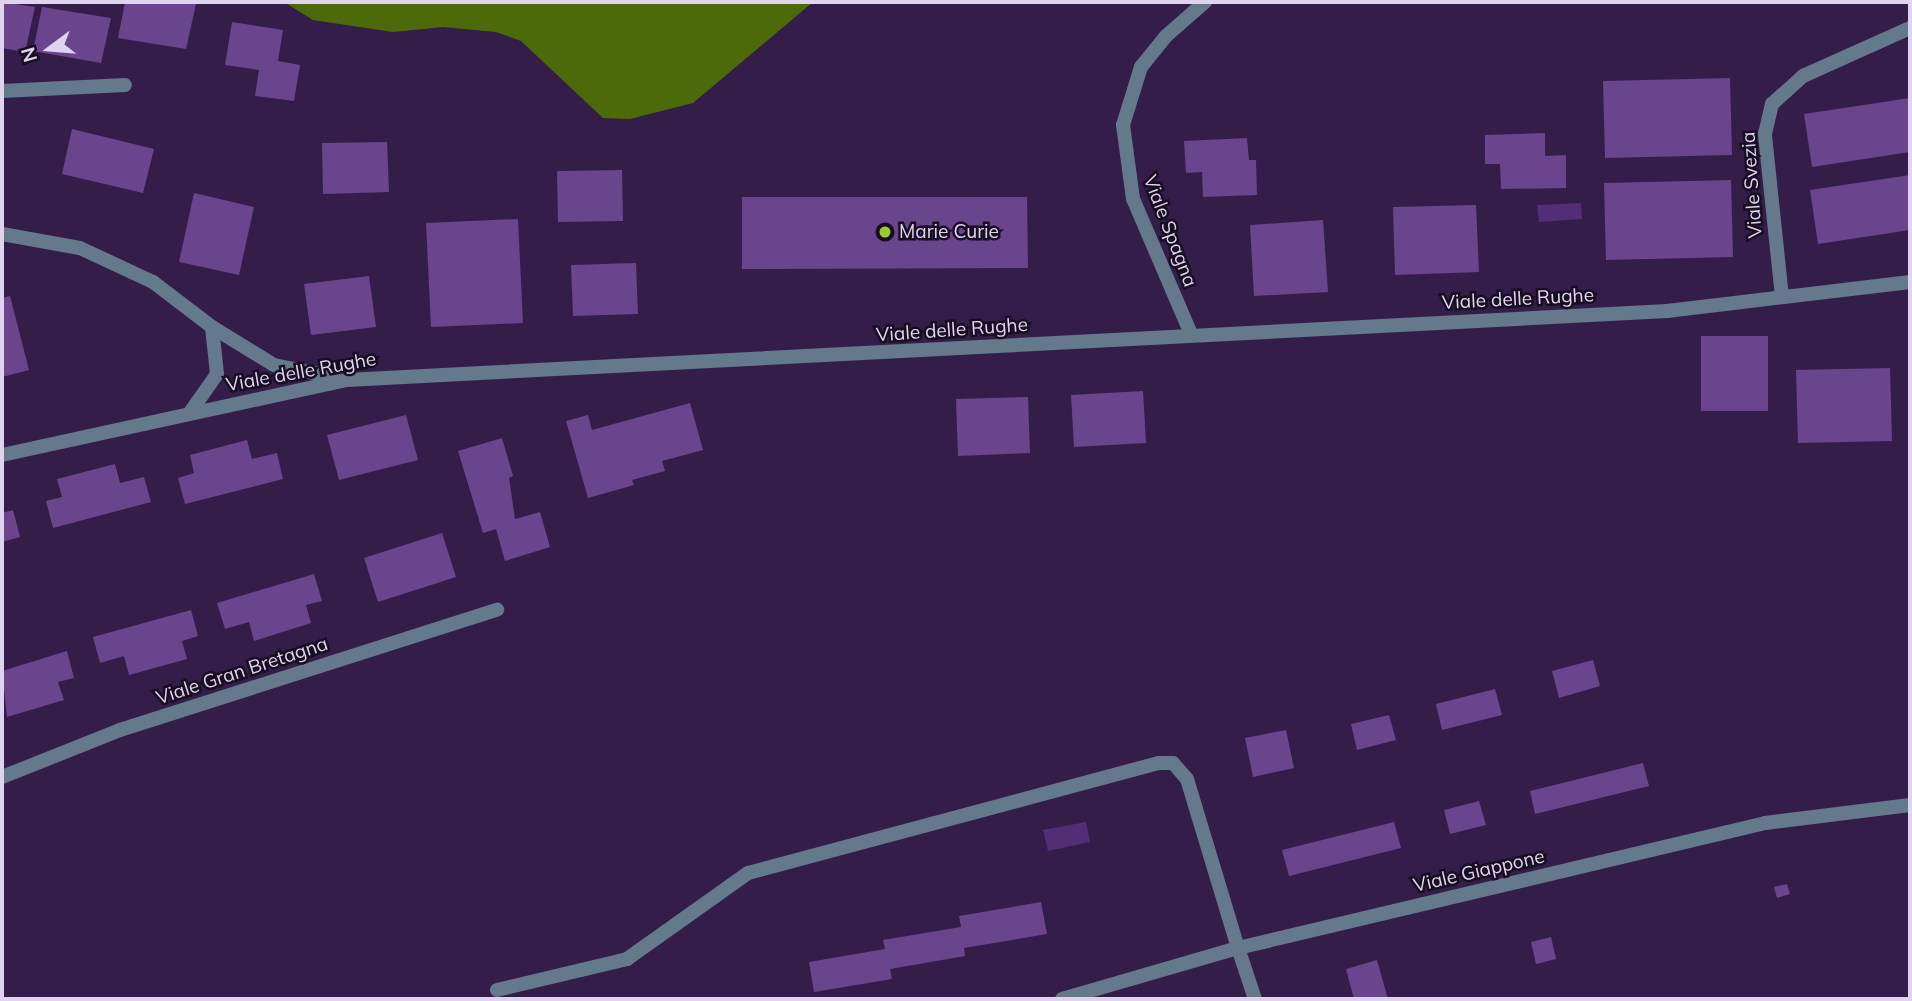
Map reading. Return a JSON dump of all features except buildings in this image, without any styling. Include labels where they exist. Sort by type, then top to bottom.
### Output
[{"type":"street","name":"Viale Spagna","points":[[1191,334],[1133,198],[1123,125],[1142,67],[1166,36],[1205,2]]},
{"type":"street","name":"Viale Svezia","points":[[1782,297],[1765,134],[1772,104],[1803,76],[1910,28]]},
{"type":"street","points":[[2,91],[125,85]]},
{"type":"street","points":[[2,234],[80,248],[153,282],[212,327],[274,365],[347,380]]},
{"type":"street","name":"Viale delle Rughe","points":[[2,455],[191,411],[347,380],[691,365],[1191,334],[1667,311],[1910,282]]},
{"type":"street","points":[[191,411],[217,373],[212,327]]},
{"type":"street","name":"Viale Gran Bretagna","points":[[2,777],[120,730],[497,610]]},
{"type":"street","points":[[497,990],[627,959],[748,873],[1159,762],[1173,763],[1187,779],[1255,999]]},
{"type":"street","name":"Viale Giappone","points":[[1062,999],[1238,948],[1765,822],[1910,804]]},
{"type":"green space","points":[[284,2],[813,2],[693,103],[630,119],[603,118],[521,41],[496,32],[443,27],[393,32],[313,20]]},
{"type":"shaded area","points":[[1581,203],[1582,219],[1539,222],[1537,205]]},
{"type":"shaded area","points":[[1086,822],[1090,842],[1048,851],[1043,830]]},
{"type":"place","name":"Marie Curie","points":[[885,232]]}]
